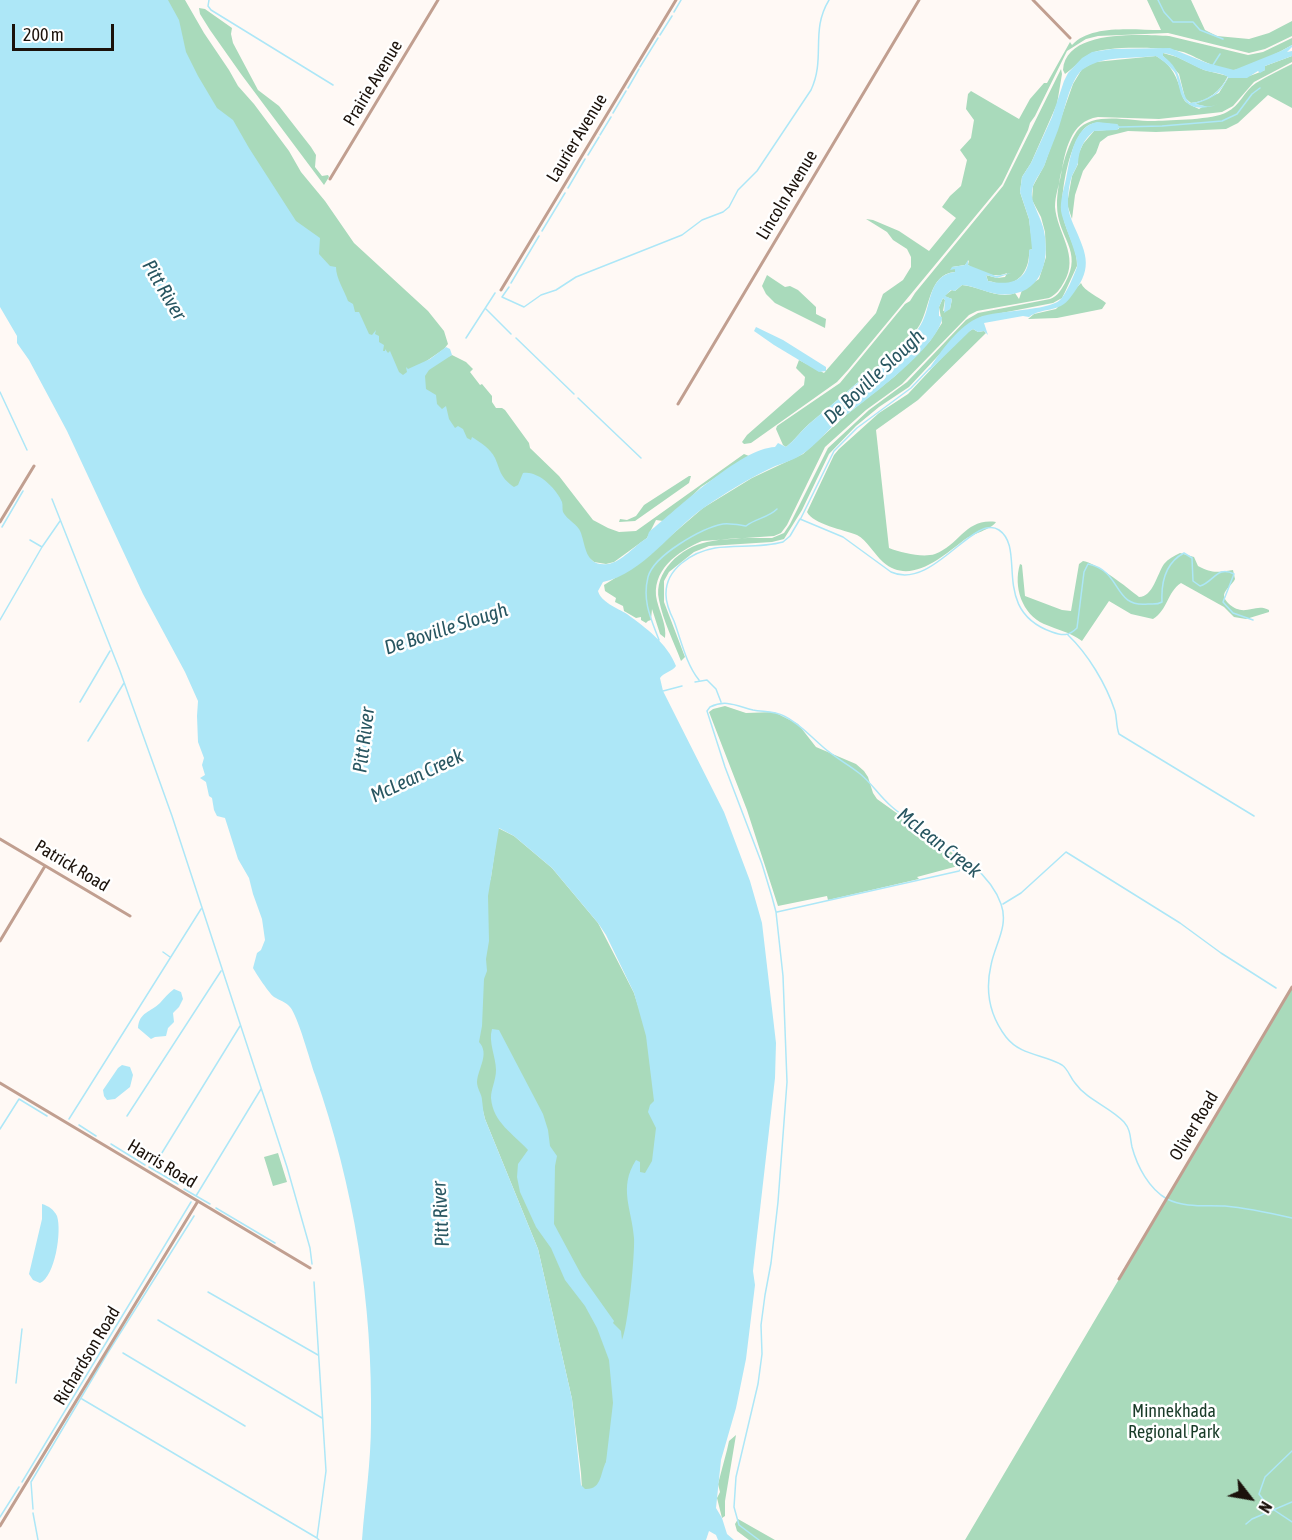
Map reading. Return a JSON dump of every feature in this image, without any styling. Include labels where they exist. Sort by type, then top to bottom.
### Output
[{"type":"street","name":"Prairie Avenue","points":[[330,179],[438,0]]},
{"type":"street","name":"Laurier Avenue","points":[[501,290],[676,0]]},
{"type":"street","name":"Lincoln Avenue","points":[[678,404],[919,0]]},
{"type":"street","points":[[1033,0],[1070,38]]},
{"type":"street","points":[[1,520],[34,466]]},
{"type":"street","name":"Patrick Road","points":[[0,839],[130,916]]},
{"type":"street","points":[[0,941],[45,866]]},
{"type":"street","name":"Oliver Road","points":[[1119,1279],[1292,987]]},
{"type":"street","name":"Harris Road","points":[[0,1083],[310,1268]]},
{"type":"street","name":"Richardson Road","points":[[0,1526],[198,1201]]},
{"type":"green space","points":[[118,0],[185,0],[238,86],[289,151],[301,172],[325,201],[354,243],[428,311],[444,331],[448,344],[444,349],[396,382]]},
{"type":"green space","points":[[1147,0],[1191,0],[1205,30],[1217,36],[1249,39],[1269,33],[1292,21],[1292,36],[1265,49],[1249,53],[1168,33],[1098,36],[1086,39],[1067,51],[1002,184],[837,382],[751,443],[744,444],[742,442],[747,435],[804,385],[805,377],[796,368],[799,360],[824,373],[876,313],[883,294],[903,280],[911,267],[911,257],[907,249],[893,240],[887,232],[866,219],[899,231],[929,251],[956,218],[942,207],[961,186],[967,160],[960,150],[971,138],[974,120],[966,109],[968,94],[971,91],[1019,119],[1030,99],[1044,83],[1047,83],[1070,42],[1072,45],[1080,38],[1101,31],[1161,30]]},
{"type":"green space","points":[[199,8],[205,9],[232,28],[233,43],[258,90],[279,106],[311,147],[316,155],[315,167],[322,176],[328,175],[329,177],[324,185],[241,74],[210,30]]},
{"type":"green space","points":[[1169,36],[1248,55],[1263,52],[1292,38],[1292,45],[1254,64],[1233,70],[1178,51],[1138,48],[1098,51],[1087,56],[1065,74],[1063,70],[1067,57],[1077,47],[1090,41],[1106,37]]},
{"type":"green space","points":[[1163,53],[1204,70],[1228,76],[1213,95],[1191,103],[1185,98],[1179,74],[1163,56]]},
{"type":"green space","points":[[1156,56],[1165,62],[1174,73],[1185,100],[1199,109],[1204,106],[1195,104],[1219,93],[1228,78],[1256,74],[1265,70],[1265,66],[1292,56],[1292,62],[1254,82],[1233,106],[1222,112],[1159,119],[1098,117],[1081,125],[1070,139],[1056,199],[1057,217],[1070,263],[1064,282],[1058,291],[1049,298],[977,311],[969,315],[902,384],[866,410],[825,447],[781,533],[774,536],[702,541],[675,556],[662,571],[656,590],[665,638],[660,634],[652,609],[651,620],[646,623],[641,620],[641,617],[636,618],[624,611],[623,606],[615,602],[616,598],[605,591],[604,585],[639,563],[703,508],[752,478],[803,454],[845,416],[895,376],[930,341],[942,323],[939,307],[943,298],[945,300],[943,311],[950,309],[952,299],[944,296],[962,285],[995,294],[1015,293],[1019,299],[1022,290],[1039,279],[1046,257],[1045,232],[1041,217],[1032,200],[1033,186],[1044,166],[1073,84],[1082,69],[1095,62]]},
{"type":"green space","points":[[1292,64],[1292,108],[1268,95],[1238,123],[1226,129],[1128,131],[1108,136],[1100,142],[1096,153],[1083,171],[1075,195],[1072,219],[1067,204],[1072,176],[1083,144],[1094,131],[1119,129],[1117,124],[1096,123],[1082,131],[1071,153],[1064,181],[1063,216],[1076,253],[1077,266],[1062,298],[1053,303],[981,317],[965,327],[909,387],[856,426],[829,454],[802,510],[784,539],[772,542],[709,546],[694,552],[669,572],[664,581],[664,602],[685,657],[681,661],[659,600],[660,580],[671,562],[688,549],[707,542],[772,538],[784,533],[828,448],[869,410],[907,382],[966,320],[978,313],[1050,299],[1059,293],[1070,272],[1072,262],[1058,216],[1057,197],[1065,157],[1077,131],[1084,125],[1103,119],[1155,121],[1221,115],[1235,106],[1256,83]]},
{"type":"green space","points":[[1061,69],[1057,104],[1031,163],[1022,177],[1020,192],[1029,219],[1033,249],[1029,250],[1027,267],[1021,276],[1013,282],[1002,284],[988,281],[986,275],[997,278],[1005,277],[1007,273],[992,275],[982,272],[968,265],[969,260],[965,265],[952,267],[956,270],[955,272],[946,274],[934,286],[922,321],[910,338],[809,424],[786,447],[783,445],[776,429],[777,426],[840,383],[1003,186]]},
{"type":"green space","points":[[767,275],[785,287],[790,286],[798,290],[816,307],[816,314],[826,319],[825,328],[775,303],[762,286]]},
{"type":"green space","points":[[1081,283],[1088,291],[1106,303],[1102,309],[1057,318],[1028,319],[1034,314],[1056,309]]},
{"type":"green space","points":[[973,329],[986,333],[918,400],[876,430],[889,548],[912,554],[935,554],[951,545],[977,524],[996,522],[968,538],[936,561],[915,570],[893,569],[883,562],[861,537],[822,523],[807,512],[839,449],[879,413],[908,394],[963,335]]},
{"type":"green space","points":[[452,355],[466,362],[473,369],[470,372],[492,396],[492,402],[496,408],[505,410],[529,443],[530,448],[559,476],[593,520],[619,532],[636,531],[744,454],[749,456],[701,487],[663,521],[656,520],[647,538],[614,562],[606,564],[594,562],[383,385]]},
{"type":"green space","points":[[691,476],[689,483],[635,521],[619,522],[620,519],[627,520],[636,516],[644,505]]},
{"type":"green space","points":[[1180,553],[1194,557],[1198,566],[1211,571],[1233,570],[1235,579],[1224,595],[1234,608],[1244,610],[1264,608],[1269,612],[1246,619],[1234,617],[1224,607],[1181,583],[1173,591],[1162,611],[1153,619],[1131,614],[1109,601],[1082,641],[1036,619],[1021,599],[1018,582],[1020,564],[1022,565],[1025,596],[1062,610],[1071,611],[1079,564],[1083,561],[1103,570],[1139,597],[1148,593],[1164,564]]},
{"type":"green space","points":[[725,706],[746,713],[774,712],[798,724],[816,747],[856,764],[864,771],[877,799],[958,857],[960,863],[958,866],[917,877],[919,879],[828,900],[827,896],[778,906],[747,810],[709,712]]},
{"type":"green space","points":[[498,828],[514,836],[552,868],[598,923],[634,993],[657,1065],[660,1165],[630,1368],[603,1475],[584,1521],[572,1399],[538,1249],[485,1119],[452,986],[485,900],[491,877]]},
{"type":"green space","name":"Minnekhada Regional Park","points":[[1292,986],[1292,1540],[965,1540]]},
{"type":"green space","points":[[278,1153],[287,1182],[273,1186],[264,1157]]},
{"type":"green space","points":[[736,1435],[725,1501],[725,1516],[722,1518],[717,1498],[720,1492],[718,1484],[729,1441]]},
{"type":"green space","points":[[738,1519],[775,1540],[749,1540],[737,1531],[735,1524]]},
{"type":"water","points":[[0,0],[168,0],[179,20],[186,52],[217,108],[233,120],[296,221],[320,238],[319,254],[330,266],[336,267],[348,301],[353,304],[355,312],[359,312],[369,334],[372,335],[376,330],[375,334],[379,336],[379,342],[384,345],[383,351],[385,349],[388,353],[390,351],[399,372],[403,375],[407,372],[406,367],[408,369],[430,359],[446,347],[450,349],[452,355],[429,370],[425,376],[426,389],[436,395],[437,404],[442,409],[446,406],[449,419],[455,428],[458,426],[463,429],[467,438],[471,440],[472,437],[491,452],[503,477],[514,487],[518,485],[523,473],[541,477],[556,492],[562,502],[565,515],[580,530],[591,559],[595,563],[613,563],[647,538],[649,532],[727,469],[761,450],[775,447],[778,443],[786,447],[809,424],[894,354],[918,329],[923,321],[934,287],[945,275],[955,272],[955,269],[950,270],[952,267],[965,265],[968,260],[968,265],[996,276],[1011,273],[997,278],[986,275],[988,281],[1005,283],[1019,279],[1027,268],[1029,250],[1032,249],[1029,219],[1020,192],[1022,177],[1052,117],[1068,73],[1082,58],[1092,52],[1112,49],[1170,48],[1207,63],[1234,70],[1292,45],[1287,52],[1292,51],[1292,56],[1265,66],[1265,70],[1260,73],[1258,71],[1247,78],[1228,78],[1215,95],[1195,104],[1209,107],[1204,108],[1188,104],[1184,100],[1175,73],[1156,56],[1110,59],[1085,68],[1071,87],[1058,130],[1033,187],[1032,197],[1043,227],[1046,244],[1043,268],[1032,285],[1023,291],[1011,294],[997,294],[962,285],[955,291],[951,290],[945,296],[952,299],[950,309],[944,313],[945,300],[943,298],[939,307],[939,316],[942,317],[930,342],[885,385],[839,420],[807,451],[751,478],[712,502],[631,570],[603,582],[598,591],[606,602],[627,614],[655,637],[667,650],[676,666],[660,678],[663,691],[724,812],[750,881],[762,923],[776,1043],[775,1078],[753,1271],[755,1285],[746,1359],[736,1408],[721,1460],[716,1508],[727,1534],[734,1540],[718,1540],[716,1535],[709,1531],[706,1540],[362,1540],[371,1437],[369,1334],[350,1202],[329,1117],[297,1019],[287,1004],[272,995],[253,968],[257,953],[261,950],[265,940],[262,919],[249,878],[238,859],[225,818],[217,816],[206,782],[200,778],[205,775],[202,765],[204,758],[198,742],[198,701],[143,594],[67,431],[29,360],[17,343],[17,336],[0,307]],"holes":[[[1163,53],[1204,70],[1228,77],[1213,95],[1190,103],[1175,68],[1163,56]],[[499,828],[514,836],[552,868],[598,923],[634,993],[646,1036],[654,1101],[648,1112],[656,1128],[652,1161],[645,1173],[640,1172],[640,1162],[636,1160],[628,1180],[627,1189],[634,1246],[629,1307],[622,1340],[621,1331],[613,1323],[614,1321],[582,1276],[554,1224],[557,1156],[550,1146],[543,1114],[499,1030],[492,1029],[491,1034],[496,1070],[491,1095],[493,1107],[500,1121],[528,1150],[518,1164],[517,1177],[520,1192],[536,1227],[551,1248],[565,1280],[585,1306],[597,1328],[609,1360],[613,1403],[606,1462],[598,1484],[591,1489],[585,1489],[581,1485],[572,1399],[538,1249],[485,1119],[482,1098],[477,1085],[483,1056],[479,1042],[489,941],[488,896]]]},
{"type":"water","points":[[1097,122],[1117,124],[1120,127],[1117,130],[1094,131],[1090,134],[1082,145],[1078,165],[1071,179],[1068,193],[1069,209],[1083,246],[1086,263],[1077,288],[1066,303],[1056,308],[1029,317],[984,323],[988,335],[984,331],[978,332],[973,329],[930,370],[951,339],[972,321],[988,315],[1054,304],[1063,297],[1072,280],[1077,263],[1061,211],[1062,195],[1074,145],[1083,130]]},
{"type":"water","points":[[756,327],[783,340],[826,367],[826,371],[819,372],[774,345],[754,331]]},
{"type":"water","points":[[174,989],[181,992],[183,999],[173,1013],[174,1022],[168,1028],[166,1036],[151,1039],[138,1028],[139,1023],[146,1013]]},
{"type":"water","points":[[122,1065],[130,1067],[133,1075],[130,1087],[115,1099],[107,1100],[103,1090]]},
{"type":"water","points":[[42,1204],[56,1214],[59,1232],[50,1272],[40,1283],[33,1280],[29,1274],[42,1219]]},
{"type":"waterway","points":[[209,0],[208,6],[211,10],[333,85]]},
{"type":"waterway","points":[[674,12],[681,0]]},
{"type":"waterway","points":[[509,287],[502,297],[524,307],[541,295],[556,290],[576,277],[682,235],[702,220],[723,212],[729,207],[738,190],[757,171],[811,90],[817,67],[820,23],[829,0]]},
{"type":"waterway","points":[[1158,0],[1164,12],[1173,22],[1193,22],[1200,30],[1223,39]]},
{"type":"waterway","points":[[660,35],[672,16]]},
{"type":"waterway","points":[[640,67],[658,38]]},
{"type":"waterway","points":[[1213,65],[1220,54]]},
{"type":"waterway","points":[[628,88],[639,69]]},
{"type":"waterway","points":[[1119,127],[1222,121],[1237,114],[1252,94],[1260,88]]},
{"type":"waterway","points":[[613,113],[626,91]]},
{"type":"waterway","points":[[600,135],[611,117]]},
{"type":"waterway","points":[[588,155],[599,137]]},
{"type":"waterway","points":[[568,188],[585,159]]},
{"type":"waterway","points":[[542,231],[565,193]]},
{"type":"waterway","points":[[511,283],[539,236]]},
{"type":"waterway","points":[[466,338],[495,293]]},
{"type":"waterway","points":[[486,309],[511,334]]},
{"type":"waterway","points":[[516,338],[574,394]]},
{"type":"waterway","points":[[801,518],[834,451],[857,428],[911,388],[930,368]]},
{"type":"waterway","points":[[0,392],[27,450]]},
{"type":"waterway","points":[[578,398],[641,458]]},
{"type":"waterway","points":[[2,527],[23,491]]},
{"type":"waterway","points":[[52,499],[120,671],[172,816],[287,1167],[310,1248],[312,1264]]},
{"type":"waterway","points":[[659,640],[648,610],[646,594],[648,577],[659,560],[680,544],[703,531],[723,524],[746,526],[777,509]]},
{"type":"waterway","points":[[699,680],[687,659],[667,605],[666,595],[670,577],[682,563],[706,550],[783,542],[790,536],[800,519],[843,537],[891,572],[907,575],[922,571],[937,563],[977,532],[989,528],[999,530],[1007,539],[1015,595],[1022,609],[1033,622],[1059,634],[1068,634],[1077,628],[1084,572],[1088,564],[1107,574],[1128,600],[1137,604],[1157,604],[1162,602],[1162,587],[1168,568],[1184,553],[1192,558],[1193,581],[1200,586],[1219,573],[1234,574],[1223,602],[1233,613],[1253,620]]},
{"type":"waterway","points":[[0,620],[42,547],[60,521]]},
{"type":"waterway","points":[[30,540],[42,547]]},
{"type":"waterway","points":[[1068,635],[1083,651],[1101,680],[1115,711],[1119,734],[1254,816]]},
{"type":"waterway","points":[[80,702],[110,651]]},
{"type":"waterway","name":"McLean Creek","points":[[695,682],[707,680],[716,689],[721,702]]},
{"type":"waterway","points":[[88,741],[124,683]]},
{"type":"waterway","name":"McLean Creek","points":[[663,691],[682,686]]},
{"type":"waterway","points":[[759,1540],[739,1525],[734,1507],[736,1477],[758,1384],[762,1354],[761,1325],[778,1202],[787,1082],[783,976],[776,912],[772,897],[762,864],[725,767],[707,711],[710,707],[732,704],[776,713],[789,719],[827,751],[855,770],[904,817],[952,849],[982,874],[993,888],[1003,912],[1002,927],[989,975],[990,1003],[996,1021],[1006,1037],[1018,1048],[1062,1065],[1080,1089],[1124,1122],[1129,1131],[1137,1162],[1149,1183],[1161,1195],[1181,1204],[1233,1207],[1292,1218]]},
{"type":"waterway","points":[[1003,904],[1021,893],[1066,852],[1180,923],[1221,953],[1276,988]]},
{"type":"waterway","points":[[777,912],[959,871],[967,863]]},
{"type":"waterway","points":[[69,1119],[201,909]]},
{"type":"waterway","points":[[163,952],[170,957]]},
{"type":"waterway","points":[[127,1116],[221,971]]},
{"type":"waterway","points":[[152,1169],[240,1026]]},
{"type":"waterway","points":[[196,1196],[261,1089]]},
{"type":"waterway","points":[[19,1099],[47,1116]]},
{"type":"waterway","points":[[0,1129],[19,1099]]},
{"type":"waterway","points":[[79,1125],[96,1136]]},
{"type":"waterway","points":[[111,1144],[145,1165]]},
{"type":"waterway","points":[[149,1167],[178,1184]]},
{"type":"waterway","points":[[184,1189],[210,1204]]},
{"type":"waterway","points":[[22,1482],[191,1202]]},
{"type":"waterway","points":[[216,1208],[275,1243]]},
{"type":"waterway","points":[[33,1509],[31,1482],[107,1354],[194,1216]]},
{"type":"waterway","points":[[314,1282],[326,1471],[317,1538],[319,1540]]},
{"type":"waterway","points":[[208,1292],[318,1355]]},
{"type":"waterway","points":[[158,1320],[322,1418]]},
{"type":"waterway","points":[[16,1383],[22,1329]]},
{"type":"waterway","points":[[123,1353],[245,1426]]},
{"type":"waterway","points":[[82,1399],[317,1538]]},
{"type":"waterway","points":[[1292,1451],[1265,1477],[1259,1494],[1268,1506],[1292,1522]]},
{"type":"waterway","points":[[0,1517],[19,1487]]},
{"type":"waterway","points":[[1246,1524],[1252,1519],[1292,1502]]},
{"type":"waterway","points":[[33,1513],[38,1540]]},
{"type":"water label","name":"Pitt River","points":[[164,290]]},
{"type":"water label","name":"De Boville Slough","points":[[874,377]]},
{"type":"water label","name":"De Boville Slough","points":[[446,629]]},
{"type":"water label","name":"Pitt River","points":[[364,740]]},
{"type":"water label","name":"Pitt River","points":[[441,1214]]}]
